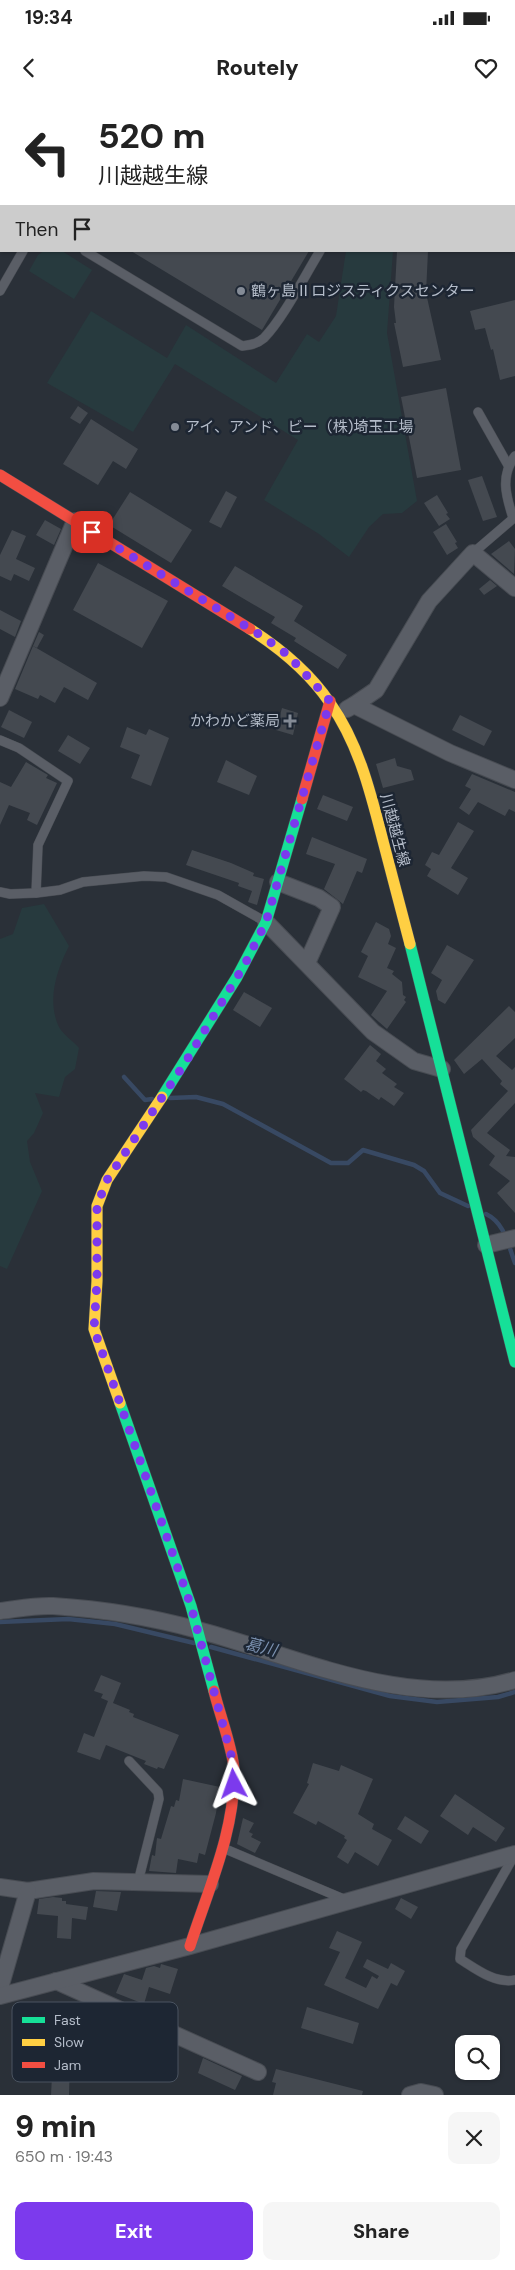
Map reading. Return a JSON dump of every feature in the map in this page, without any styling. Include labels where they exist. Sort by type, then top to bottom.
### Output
[{"type":"street","name":"川越越生線","points":[[0,475],[262,636],[288,655],[334,707],[355,747],[370,790],[515,1362]]},
{"type":"street","points":[[0,698],[5,668],[75,521]]},
{"type":"street","points":[[190,1946],[222,1847],[233,1802],[234,1766],[198,1630],[94,1329],[97,1281],[97,1206],[107,1180],[185,1063],[247,960],[266,922],[334,707],[354,705],[376,690],[429,601],[473,553],[515,588]]},
{"type":"street","points":[[354,705],[450,752],[515,780]]},
{"type":"street","points":[[278,882],[319,898],[332,907],[307,963]]},
{"type":"street","points":[[266,922],[374,1032],[414,1061],[442,1068]]},
{"type":"street","points":[[486,1245],[515,1238]]},
{"type":"street","points":[[0,1610],[51,1606],[149,1618],[198,1630],[354,1676],[412,1688],[461,1689],[515,1680]]},
{"type":"street","points":[[0,1996],[190,1946],[515,1854]]},
{"type":"street","points":[[0,1887],[28,1890],[94,1881],[210,1884]]},
{"type":"street","points":[[0,1988],[28,1890]]},
{"type":"street","points":[[56,1981],[103,2002]]},
{"type":"street","points":[[178,2036],[258,2072]]},
{"type":"street","points":[[410,2095],[421,2092],[435,2095]]},
{"type":"lane","points":[[0,291],[23,252]]},
{"type":"lane","points":[[87,252],[242,346],[255,344],[263,338],[276,322],[319,252]]},
{"type":"lane","points":[[478,412],[508,465]]},
{"type":"lane","points":[[473,553],[514,517],[504,491],[508,465],[515,456]]},
{"type":"lane","points":[[0,740],[19,748],[68,781],[38,845],[36,894]]},
{"type":"lane","points":[[0,892],[36,894],[60,890],[82,882],[144,876],[166,877],[218,895],[266,922]]},
{"type":"lane","points":[[129,1761],[158,1792],[159,1799],[138,1882]]},
{"type":"lane","points":[[222,1847],[348,1901]]},
{"type":"lane","points":[[515,1854],[460,1949],[460,1959],[479,1972],[499,1980],[515,1980]]},
{"type":"green space","points":[[42,252],[64,252],[92,270],[74,299],[29,271],[38,255]]},
{"type":"green space","points":[[346,252],[393,252],[387,333],[417,501],[402,513],[383,514],[369,527],[349,557],[319,534],[264,500],[298,440],[175,364],[133,432],[47,383],[91,311],[167,358],[186,325],[276,383],[307,334],[319,342],[336,316]]},
{"type":"green space","points":[[44,904],[69,946],[57,974],[53,994],[55,1015],[58,1025],[64,1034],[79,1048],[75,1069],[65,1077],[59,1097],[35,1093],[43,1113],[34,1133],[27,1141],[30,1162],[42,1191],[7,1269],[0,1266],[0,939],[13,934],[22,908]]},
{"type":"building","name":"鶴ヶ島Ⅱロジスティクスセンター","points":[[133,252],[308,252],[262,330]]},
{"type":"building","points":[[397,252],[428,252],[426,293],[441,360],[403,367],[394,323],[396,323],[394,307]]},
{"type":"building","points":[[515,300],[515,376],[500,380],[493,349],[491,350],[485,328],[475,330],[470,311]]},
{"type":"building","points":[[446,388],[461,470],[417,478],[401,397]]},
{"type":"building","points":[[78,406],[88,413],[80,424],[70,418]]},
{"type":"building","points":[[91,419],[138,449],[126,469],[113,461],[98,485],[63,464]]},
{"type":"building","points":[[482,476],[497,517],[483,521],[468,480]]},
{"type":"building","points":[[226,491],[237,497],[221,528],[209,522]]},
{"type":"building","points":[[130,492],[192,530],[171,563],[109,525]]},
{"type":"building","points":[[437,495],[450,519],[439,526],[424,503]]},
{"type":"building","points":[[45,520],[61,529],[54,545],[36,535]]},
{"type":"building","points":[[446,524],[457,542],[455,543],[458,548],[447,555],[433,532]]},
{"type":"building","points":[[12,530],[26,536],[16,559],[35,568],[29,581],[14,574],[11,581],[0,576],[0,555]]},
{"type":"building","points":[[509,541],[515,549],[514,574],[491,554]]},
{"type":"building","points":[[98,563],[168,601],[142,648],[73,610]]},
{"type":"building","points":[[235,566],[303,606],[294,621],[347,655],[338,669],[294,641],[296,638],[271,623],[275,617],[222,586]]},
{"type":"building","points":[[490,580],[497,586],[484,595],[479,589]]},
{"type":"building","points":[[0,610],[21,621],[15,637],[0,629]]},
{"type":"building","points":[[39,632],[44,635],[37,648],[33,646]]},
{"type":"building","points":[[33,646],[97,683],[88,700],[64,687],[55,703],[40,695],[38,699],[15,689]]},
{"type":"building","points":[[282,708],[298,713],[293,735],[276,730]]},
{"type":"building","points":[[9,710],[32,722],[24,738],[1,727]]},
{"type":"building","points":[[460,715],[492,731],[484,746],[452,730]]},
{"type":"building","points":[[127,727],[146,735],[149,729],[169,738],[151,786],[131,778],[140,755],[120,747]]},
{"type":"building","points":[[68,735],[90,748],[80,764],[58,751]]},
{"type":"building","points":[[395,758],[397,766],[411,770],[414,780],[383,788],[376,764]]},
{"type":"building","points":[[226,760],[257,776],[249,795],[217,782]]},
{"type":"building","points":[[26,762],[48,775],[46,778],[57,783],[37,825],[27,820],[30,813],[9,805],[0,825],[0,782],[11,787]]},
{"type":"building","points":[[472,774],[515,792],[515,812],[509,809],[505,816],[478,802],[469,815],[459,808],[471,789],[465,786]]},
{"type":"building","points":[[323,795],[353,807],[347,821],[317,809]]},
{"type":"building","points":[[458,822],[474,831],[451,868],[468,878],[458,895],[427,876],[431,869],[425,865],[432,852],[439,855]]},
{"type":"building","points":[[312,837],[367,859],[362,873],[357,871],[343,904],[324,889],[335,864],[306,854]]},
{"type":"building","points":[[192,850],[231,863],[254,873],[253,876],[264,879],[257,905],[248,902],[252,891],[238,886],[239,883],[186,865]]},
{"type":"building","points":[[376,922],[389,929],[391,936],[388,944],[396,948],[387,968],[394,971],[392,974],[402,982],[403,995],[406,997],[404,1000],[406,1002],[387,1029],[371,1015],[387,991],[358,977],[368,956],[361,952]]},
{"type":"building","points":[[447,945],[474,960],[445,1004],[438,1000],[436,991],[442,980],[431,973]]},
{"type":"building","points":[[244,992],[272,1008],[260,1027],[233,1010]]},
{"type":"building","points":[[509,1006],[515,1012],[515,1038],[496,1056],[512,1070],[515,1067],[515,1103],[487,1133],[510,1150],[506,1156],[515,1157],[515,1213],[497,1193],[510,1181],[489,1165],[495,1156],[473,1137],[471,1130],[508,1091],[500,1084],[502,1081],[482,1059],[464,1074],[454,1060]]},
{"type":"building","points":[[370,1045],[381,1054],[376,1061],[386,1069],[382,1073],[397,1084],[394,1087],[404,1093],[394,1106],[381,1097],[379,1100],[366,1091],[363,1090],[361,1092],[344,1079]]},
{"type":"building","points":[[101,1675],[121,1683],[113,1703],[130,1710],[129,1712],[134,1714],[133,1717],[179,1735],[164,1769],[158,1767],[157,1769],[144,1764],[146,1761],[106,1745],[100,1760],[77,1752],[84,1733],[94,1737],[108,1701],[101,1698],[103,1694],[94,1691]]},
{"type":"building","points":[[313,1763],[339,1771],[341,1765],[373,1779],[358,1814],[374,1824],[372,1829],[392,1840],[378,1866],[355,1852],[348,1864],[337,1857],[347,1840],[344,1838],[345,1836],[318,1821],[316,1825],[293,1813],[309,1784],[307,1783]]},
{"type":"building","points":[[183,1779],[220,1787],[216,1813],[205,1855],[199,1853],[197,1863],[178,1859],[176,1873],[149,1871],[152,1855],[155,1856],[157,1838],[161,1839],[171,1806],[174,1807],[176,1800],[179,1801]]},
{"type":"building","points":[[455,1794],[505,1828],[496,1842],[473,1827],[468,1835],[440,1816]]},
{"type":"building","points":[[405,1816],[429,1831],[421,1844],[397,1829]]},
{"type":"building","points":[[243,1818],[254,1823],[249,1832],[253,1834],[251,1837],[261,1842],[255,1853],[237,1844]]},
{"type":"building","points":[[96,1891],[121,1892],[117,1911],[93,1907]]},
{"type":"building","points":[[62,1898],[62,1901],[66,1901],[66,1904],[88,1907],[86,1920],[72,1918],[71,1939],[57,1938],[58,1916],[37,1914],[39,1899]]},
{"type":"building","points":[[401,1898],[418,1907],[411,1919],[395,1909]]},
{"type":"building","points":[[337,1931],[362,1942],[345,1978],[366,1988],[372,1976],[377,1979],[379,1976],[363,1967],[367,1959],[388,1969],[391,1963],[405,1971],[397,1986],[391,1983],[378,2009],[324,1985],[340,1952],[329,1948]]},
{"type":"building","points":[[161,1964],[178,1969],[170,1994],[149,1987],[145,2002],[139,2002],[116,1993],[124,1974],[142,1980],[146,1968],[154,1966],[160,1968]]},
{"type":"building","points":[[307,2007],[359,2023],[353,2044],[301,2028]]},
{"type":"building","points":[[203,2058],[242,2076],[235,2090],[198,2073]]},
{"type":"building","points":[[276,2069],[363,2091],[362,2095],[273,2095],[276,2083],[272,2082]]},
{"type":"building","points":[[52,2082],[69,2082],[69,2095],[51,2095]]},
{"type":"waterway","points":[[124,1077],[145,1100],[152,1099]]},
{"type":"waterway","points":[[170,1098],[196,1097],[223,1104],[331,1163],[348,1163],[363,1150],[414,1165],[424,1171],[440,1193],[468,1206]]},
{"type":"waterway","points":[[486,1214],[498,1223],[502,1229],[515,1263]]},
{"type":"waterway","name":"葛川","points":[[0,1622],[68,1619],[115,1624],[194,1643]]},
{"type":"waterway","name":"葛川","points":[[211,1647],[390,1696],[437,1702],[498,1697],[515,1692]]},
{"type":"traffic: fast","points":[[162,1097],[237,977],[266,922],[302,799]]},
{"type":"traffic: fast","points":[[410,944],[515,1362]]},
{"type":"traffic: fast","points":[[120,1403],[191,1606],[214,1691]]},
{"type":"traffic: slow","points":[[250,629],[284,653],[304,672],[330,703],[349,735],[369,787],[410,944]]},
{"type":"traffic: slow","points":[[120,1403],[94,1329],[97,1281],[97,1206],[107,1180],[162,1097]]},
{"type":"traffic: jam","points":[[0,475],[250,629]]},
{"type":"traffic: jam","points":[[302,799],[330,701]]},
{"type":"traffic: jam","points":[[190,1946],[220,1859],[226,1837],[233,1792],[233,1761],[214,1691]]},
{"type":"place","name":"鶴ヶ島Ⅱロジスティクスセンター","points":[[241,291]]},
{"type":"place","name":"アイ、アンド、ビー（株)埼玉工場","points":[[175,427]]},
{"type":"place","name":"かわかど薬局","points":[[290,721]]},
{"type":"route","points":[[92,532],[262,636],[288,655],[307,673],[330,701],[266,922],[245,964],[185,1063],[107,1180],[97,1206],[97,1281],[94,1329],[191,1606],[234,1766],[234,1784]]}]
